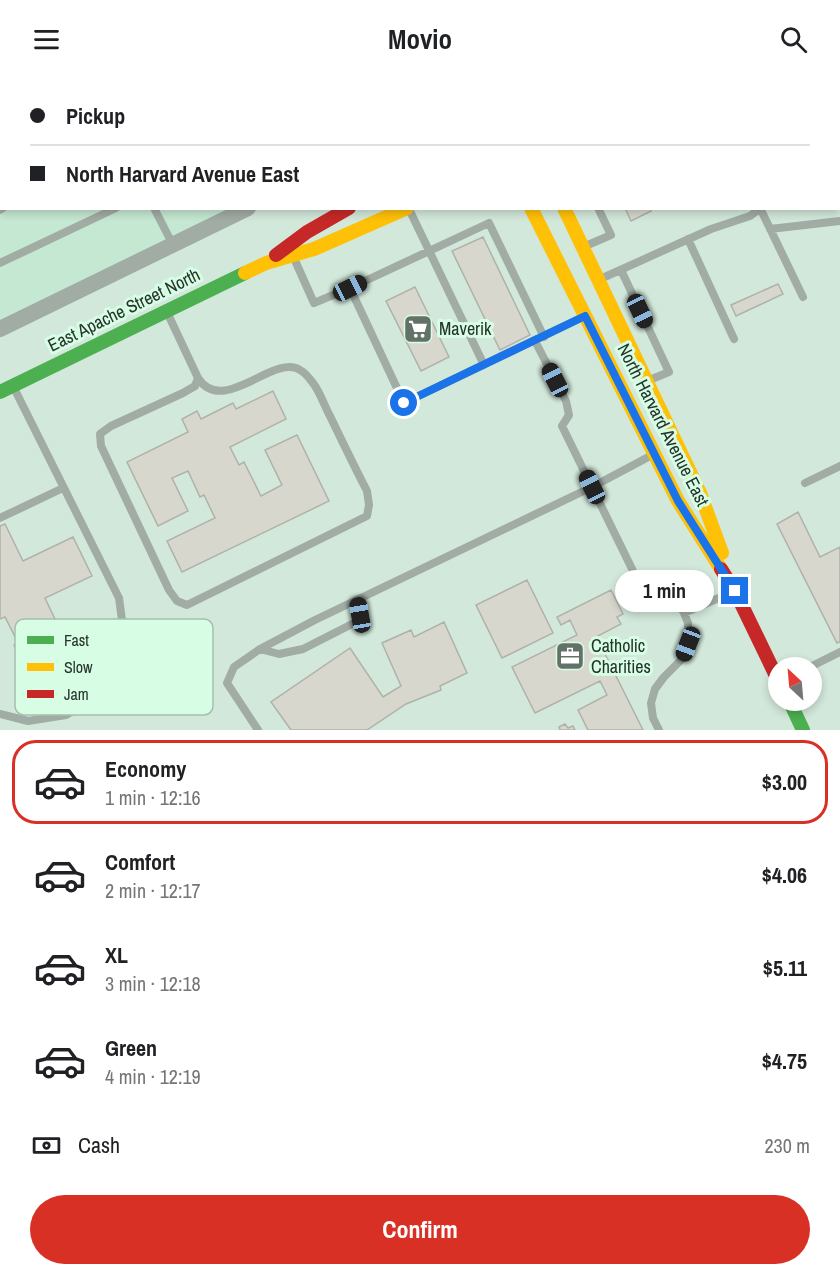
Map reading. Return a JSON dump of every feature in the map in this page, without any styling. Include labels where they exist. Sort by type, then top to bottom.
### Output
[{"type":"main road","name":"East Apache Street North","points":[[266,263],[306,232],[345,210]]},
{"type":"main road","name":"East Apache Street North","points":[[0,392],[266,263],[314,249],[403,210]]},
{"type":"main road","name":"North Harvard Avenue East","points":[[532,210],[678,501],[735,591]]},
{"type":"main road","name":"North Harvard Avenue East","points":[[565,210],[700,493],[735,591],[768,659]]},
{"type":"main road","points":[[794,711],[803,730]]},
{"type":"street","name":"East Apache Street North","points":[[0,329],[244,210]]},
{"type":"lane","points":[[155,210],[173,245]]},
{"type":"lane","points":[[409,210],[484,365]]},
{"type":"lane","points":[[582,248],[611,235],[599,210]]},
{"type":"lane","points":[[598,280],[711,229],[750,216],[759,210]]},
{"type":"lane","points":[[761,210],[803,297]]},
{"type":"lane","points":[[0,264],[99,212]]},
{"type":"lane","points":[[770,229],[840,221]]},
{"type":"lane","points":[[292,256],[314,303],[489,223],[566,401],[569,415],[562,426],[635,575],[661,587],[678,603],[688,623],[688,644],[682,659],[655,689],[651,703],[653,718],[659,730]]},
{"type":"lane","points":[[688,239],[734,339]]},
{"type":"lane","points":[[621,270],[669,372],[646,382]]},
{"type":"lane","points":[[350,288],[404,403],[585,316]]},
{"type":"lane","points":[[167,311],[203,386],[226,390],[246,385],[274,370],[285,367],[299,369],[313,383],[367,491],[369,506],[368,516],[187,605],[177,601],[169,590],[101,446],[100,434],[111,426],[183,393],[195,386],[198,378]]},
{"type":"lane","points":[[13,386],[119,598],[122,619]]},
{"type":"lane","points":[[258,730],[227,683],[234,667],[260,649],[592,487],[654,454]]},
{"type":"lane","points":[[805,483],[840,466]]},
{"type":"lane","points":[[0,518],[63,488]]},
{"type":"lane","points":[[684,613],[735,591]]},
{"type":"lane","points":[[260,649],[279,654],[303,649],[356,622],[360,615],[357,600]]},
{"type":"lane","points":[[822,661],[840,652]]},
{"type":"lane","points":[[0,714],[28,720],[66,715]]},
{"type":"shaded area","points":[[0,210],[228,210],[0,322]]},
{"type":"building","points":[[626,210],[651,210],[651,211],[631,221]]},
{"type":"building","name":"Maverik","points":[[483,237],[530,335],[500,350],[452,251]]},
{"type":"building","points":[[778,284],[783,294],[736,316],[731,305]]},
{"type":"building","name":"Maverik","points":[[415,287],[449,357],[421,371],[386,301]]},
{"type":"building","points":[[273,391],[286,419],[230,447],[239,465],[244,462],[261,496],[282,485],[265,450],[297,435],[329,501],[182,572],[167,541],[215,518],[204,495],[200,497],[188,471],[172,478],[188,511],[158,526],[127,462],[188,432],[182,419],[197,411],[201,419],[233,403],[236,409]]},
{"type":"building","points":[[798,512],[820,557],[840,547],[840,642],[837,643],[777,524]]},
{"type":"building","points":[[5,524],[23,561],[73,537],[92,576],[45,598],[55,619],[15,619],[15,637],[5,617],[0,619],[0,526]]},
{"type":"building","points":[[527,580],[553,633],[502,658],[476,605]]},
{"type":"building","name":"Catholic Charities","points":[[611,590],[623,614],[617,617],[621,624],[590,640],[592,646],[599,642],[643,730],[588,730],[578,710],[607,695],[600,681],[535,713],[512,667],[577,635],[570,620],[561,625],[557,617]]},
{"type":"building","points":[[444,622],[467,673],[440,686],[441,690],[406,704],[367,730],[291,730],[271,702],[350,648],[383,697],[401,686],[382,643],[411,630],[414,637]]},
{"type":"building","name":"Catholic Charities","points":[[565,724],[568,728],[573,726],[575,730],[560,730],[559,727]]},
{"type":"traffic: fast","points":[[0,392],[245,273]]},
{"type":"traffic: fast","points":[[794,711],[803,730]]},
{"type":"traffic: slow","points":[[245,273],[266,263],[314,249],[402,210]]},
{"type":"traffic: slow","points":[[532,210],[678,501],[721,569]]},
{"type":"traffic: slow","points":[[565,210],[700,493],[722,553]]},
{"type":"traffic: jam","points":[[276,255],[307,232],[346,210]]},
{"type":"traffic: jam","points":[[721,569],[735,591],[768,659]]},
{"type":"place","name":"Maverik","points":[[418,329]]},
{"type":"place","name":"Catholic Charities","points":[[570,656]]},
{"type":"route","points":[[404,403],[585,316],[678,501],[735,591]]}]
